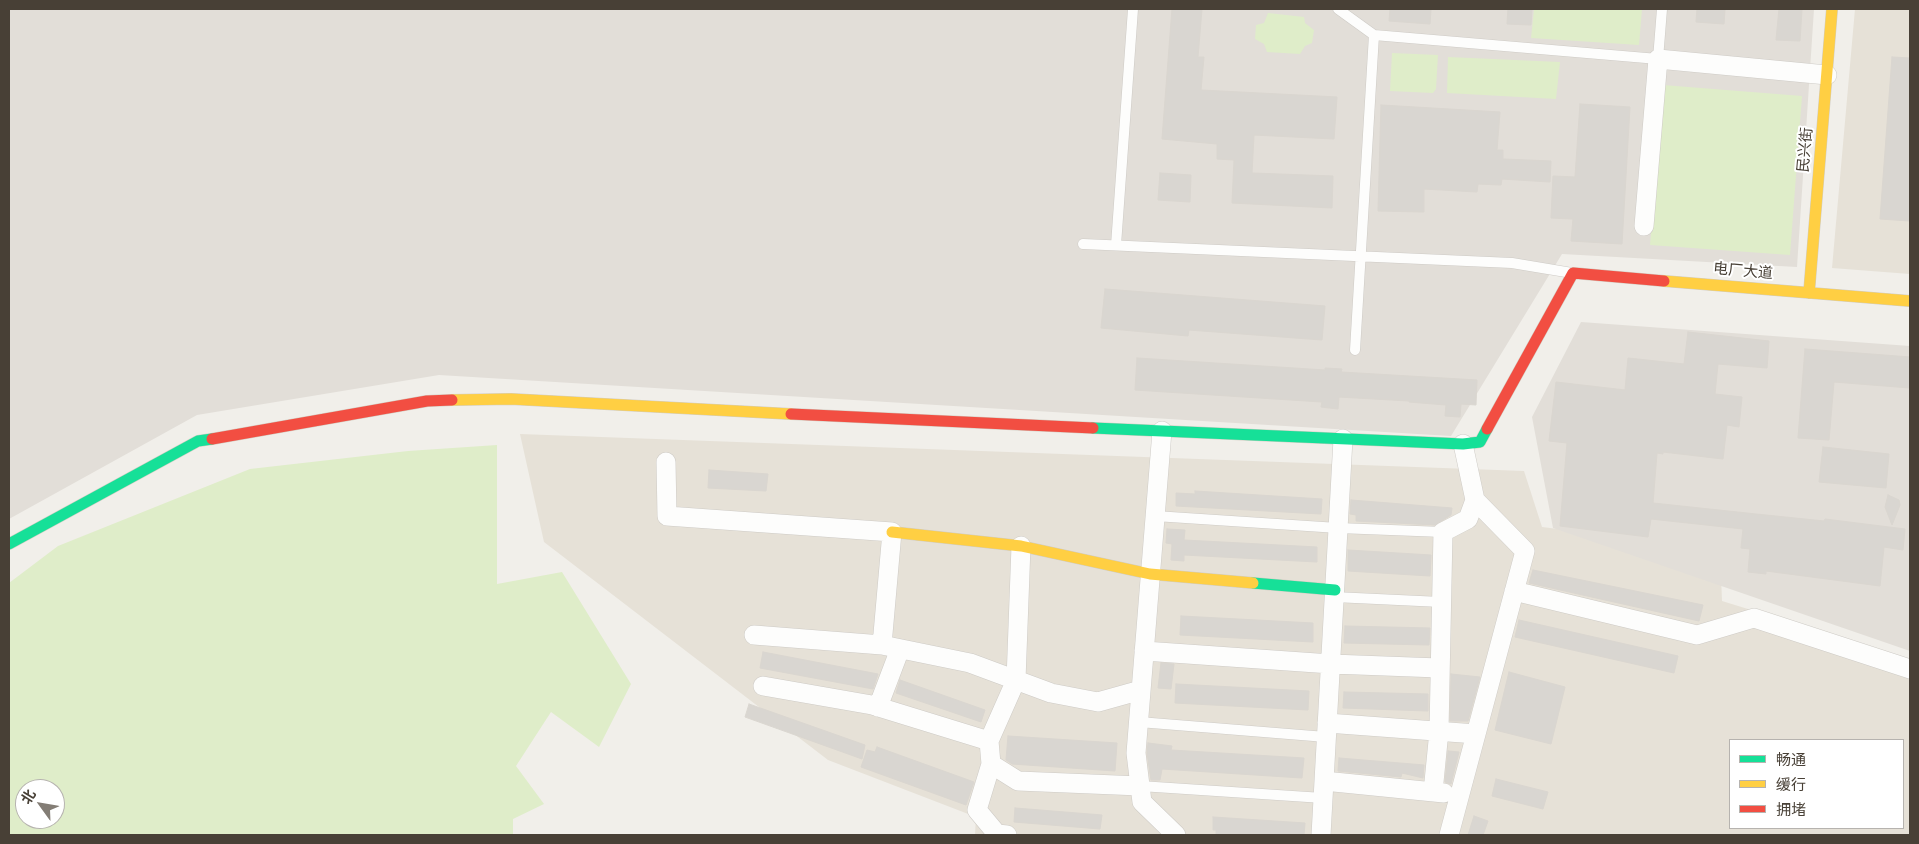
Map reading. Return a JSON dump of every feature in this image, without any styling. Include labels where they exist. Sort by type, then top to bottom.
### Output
[{"type":"street","name":"民兴街","points":[[1809,293],[1832,9]]},
{"type":"street","points":[[1644,226],[1658,59],[1827,75]]},
{"type":"street","points":[[9,544],[198,441],[427,402],[511,399],[763,414],[1463,444],[1480,442],[1573,273]]},
{"type":"street","name":"电厂大道","points":[[1573,273],[1910,301]]},
{"type":"street","points":[[1162,431],[1136,753],[1142,802],[1176,835]]},
{"type":"street","points":[[1321,835],[1343,439]]},
{"type":"street","points":[[1433,792],[1439,731],[1443,532],[1468,519],[1475,500],[1463,444]]},
{"type":"street","points":[[666,462],[667,516],[892,532],[1021,546],[1150,574],[1334,594]]},
{"type":"street","points":[[1449,835],[1525,551],[1475,500]]},
{"type":"street","points":[[882,645],[892,532]]},
{"type":"street","points":[[1007,835],[997,834],[977,810],[991,764],[989,741],[1016,680],[1021,546]]},
{"type":"street","points":[[1514,592],[1697,635],[1754,618],[1910,669]]},
{"type":"street","points":[[754,634],[882,645],[970,663],[1051,693],[1098,702],[1141,690]]},
{"type":"street","points":[[878,707],[900,649]]},
{"type":"street","points":[[1144,650],[1331,664],[1440,668]]},
{"type":"street","points":[[763,686],[878,707],[989,741]]},
{"type":"street","points":[[1327,730],[1439,731],[1476,734]]},
{"type":"street","points":[[991,764],[1018,781],[1140,786]]},
{"type":"street","points":[[1323,790],[1460,794]]},
{"type":"lane","points":[[1116,245],[1133,9]]},
{"type":"lane","points":[[1338,9],[1374,34],[1658,59],[1662,9]]},
{"type":"lane","points":[[1355,350],[1374,34]]},
{"type":"lane","points":[[1083,244],[1512,263],[1573,273]]},
{"type":"lane","points":[[1155,516],[1338,528],[1443,532]]},
{"type":"lane","points":[[1334,594],[1441,602]]},
{"type":"lane","points":[[1139,722],[1327,730]]},
{"type":"lane","points":[[1140,786],[1323,790]]},
{"type":"shaded area","points":[[9,9],[1814,9],[1797,267],[1562,254],[1451,436],[439,375],[197,415],[9,519]]},
{"type":"shaded area","points":[[1855,9],[1910,9],[1910,274],[1832,268]]},
{"type":"shaded area","points":[[1581,322],[1910,346],[1910,651],[1553,528],[1532,417]]},
{"type":"shaded area","points":[[520,434],[1524,471],[1542,527],[1720,549],[1722,601],[1910,659],[1910,835],[975,835],[976,817],[828,760],[544,542]]},
{"type":"green space","points":[[1534,9],[1642,9],[1639,45],[1531,38]]},
{"type":"green space","points":[[1268,13],[1304,17],[1305,23],[1314,30],[1312,43],[1305,46],[1300,54],[1267,52],[1264,44],[1255,39],[1256,25],[1264,23]]},
{"type":"green space","points":[[1392,53],[1438,55],[1436,89],[1433,93],[1390,91]]},
{"type":"green space","points":[[1448,57],[1560,62],[1556,99],[1447,93]]},
{"type":"green space","points":[[1663,85],[1802,96],[1790,255],[1650,245]]},
{"type":"green space","points":[[497,445],[497,584],[562,572],[631,684],[599,747],[551,712],[516,766],[544,804],[513,819],[513,835],[9,835],[9,583],[58,546],[250,469],[408,451]]},
{"type":"building","points":[[1172,9],[1202,9],[1198,57],[1204,57],[1201,90],[1337,97],[1334,139],[1254,135],[1252,173],[1333,176],[1332,208],[1232,203],[1234,160],[1217,159],[1217,144],[1162,139]]},
{"type":"building","points":[[1390,9],[1431,9],[1430,24],[1389,21]]},
{"type":"building","points":[[1508,9],[1532,9],[1531,25],[1507,24]]},
{"type":"building","points":[[1697,9],[1725,9],[1724,24],[1696,22]]},
{"type":"building","points":[[1779,9],[1802,9],[1800,41],[1776,40]]},
{"type":"building","points":[[1892,57],[1910,58],[1910,221],[1880,219]]},
{"type":"building","points":[[1580,104],[1630,107],[1622,244],[1571,241],[1573,219],[1551,218],[1553,176],[1575,177]]},
{"type":"building","points":[[1381,105],[1500,112],[1497,150],[1503,150],[1503,159],[1551,161],[1550,182],[1502,179],[1501,185],[1478,184],[1477,192],[1424,189],[1424,212],[1378,211]]},
{"type":"building","points":[[1160,173],[1191,175],[1190,202],[1158,200]]},
{"type":"building","points":[[1105,289],[1325,306],[1322,340],[1189,330],[1188,336],[1101,328]]},
{"type":"building","points":[[1688,332],[1769,341],[1767,368],[1718,364],[1715,394],[1742,397],[1739,427],[1727,425],[1723,459],[1663,452],[1663,454],[1657,453],[1653,503],[1824,521],[1825,519],[1905,529],[1903,550],[1884,547],[1880,586],[1766,571],[1766,574],[1748,572],[1750,549],[1741,548],[1743,529],[1651,519],[1648,537],[1560,526],[1567,443],[1549,441],[1556,382],[1625,390],[1628,358],[1684,364]]},
{"type":"building","points":[[1805,349],[1910,357],[1910,388],[1834,382],[1829,440],[1798,438]]},
{"type":"building","points":[[1137,358],[1325,370],[1325,368],[1342,369],[1341,372],[1477,380],[1476,405],[1461,404],[1460,417],[1445,416],[1446,405],[1409,401],[1339,397],[1338,409],[1321,407],[1322,402],[1135,390]]},
{"type":"building","points":[[1823,447],[1889,454],[1886,488],[1819,482]]},
{"type":"building","points":[[709,470],[768,474],[766,491],[708,488]]},
{"type":"building","points":[[1195,491],[1322,499],[1321,514],[1176,506],[1176,493],[1195,494]]},
{"type":"building","points":[[1888,495],[1899,500],[1900,505],[1892,525],[1885,507]]},
{"type":"building","points":[[1351,500],[1452,508],[1451,515],[1435,525],[1356,521],[1356,515],[1350,514]]},
{"type":"building","points":[[1167,529],[1185,530],[1184,540],[1317,547],[1317,562],[1184,555],[1184,561],[1171,560],[1172,544],[1166,543]]},
{"type":"building","points":[[1348,550],[1431,555],[1430,576],[1348,571]]},
{"type":"building","points":[[1533,570],[1703,605],[1699,621],[1529,583]]},
{"type":"building","points":[[1181,616],[1313,623],[1313,642],[1180,635]]},
{"type":"building","points":[[1519,620],[1678,656],[1674,673],[1515,637]]},
{"type":"building","points":[[1345,626],[1430,628],[1429,645],[1344,643]]},
{"type":"building","points":[[763,652],[878,674],[873,689],[760,668]]},
{"type":"building","points":[[1161,663],[1174,664],[1171,689],[1158,688]]},
{"type":"building","points":[[1509,672],[1565,687],[1551,744],[1495,730]]},
{"type":"building","points":[[1451,674],[1480,677],[1468,721],[1450,721]]},
{"type":"building","points":[[900,680],[985,710],[981,722],[896,693]]},
{"type":"building","points":[[1176,684],[1309,691],[1308,710],[1175,703]]},
{"type":"building","points":[[1344,692],[1428,694],[1428,711],[1343,708]]},
{"type":"building","points":[[749,704],[865,745],[862,759],[745,717]]},
{"type":"building","points":[[1008,736],[1117,743],[1115,771],[1012,764],[1006,760]]},
{"type":"building","points":[[1148,743],[1172,746],[1171,750],[1304,758],[1302,778],[1162,769],[1160,780],[1151,780],[1147,753]]},
{"type":"building","points":[[877,747],[974,782],[966,805],[861,767],[867,750],[875,752]]},
{"type":"building","points":[[1448,751],[1459,752],[1451,784],[1445,782]]},
{"type":"building","points":[[1339,758],[1424,765],[1423,778],[1402,773],[1401,777],[1338,771]]},
{"type":"building","points":[[1496,779],[1548,792],[1543,809],[1492,796]]},
{"type":"building","points":[[1015,808],[1102,815],[1100,829],[1014,822]]},
{"type":"building","points":[[1474,816],[1488,821],[1483,835],[1468,835]]},
{"type":"building","points":[[1213,817],[1305,823],[1304,835],[1216,835],[1216,830],[1213,830]]},
{"type":"traffic: fast","points":[[1093,428],[1463,444],[1480,442],[1487,429]]},
{"type":"traffic: fast","points":[[9,544],[198,441],[212,439]]},
{"type":"traffic: fast","points":[[1253,583],[1335,590]]},
{"type":"traffic: slow","points":[[1809,293],[1832,9]]},
{"type":"traffic: slow","points":[[1664,281],[1910,301]]},
{"type":"traffic: slow","points":[[452,400],[511,399],[791,414]]},
{"type":"traffic: slow","points":[[892,532],[1021,546],[1150,574],[1253,583]]},
{"type":"traffic: jam","points":[[1487,429],[1573,273],[1664,281]]},
{"type":"traffic: jam","points":[[212,439],[427,401],[452,400]]},
{"type":"traffic: jam","points":[[791,414],[1093,428]]}]
